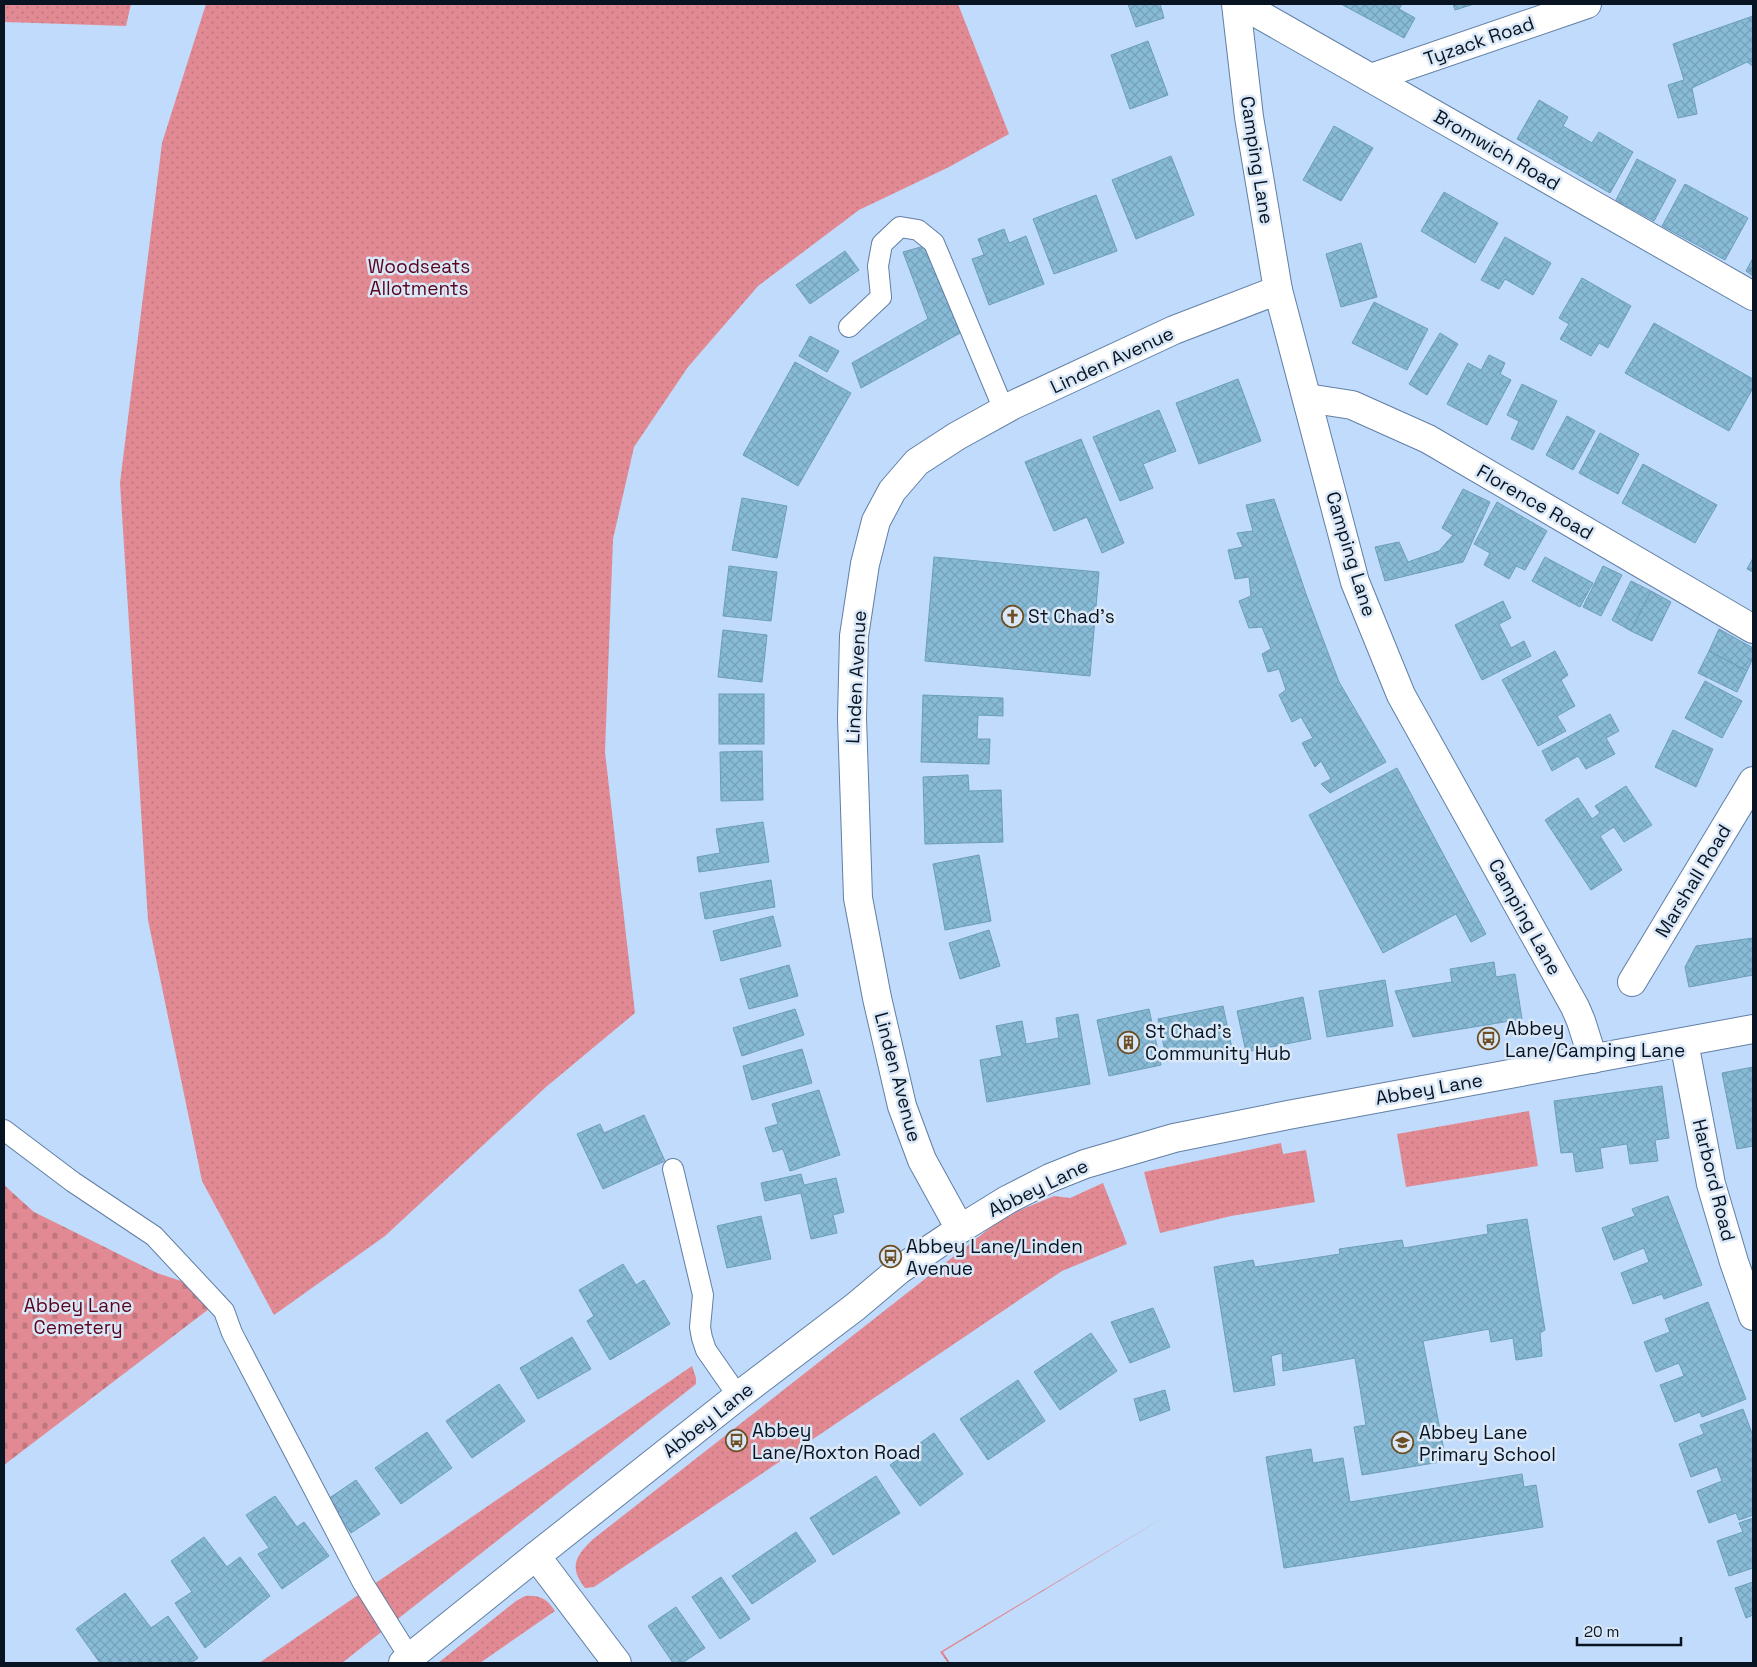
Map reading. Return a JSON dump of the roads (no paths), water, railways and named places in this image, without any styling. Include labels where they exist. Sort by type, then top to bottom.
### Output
[{"type":"street","name":"Camping Lane","points":[[1236,4],[1249,117],[1278,290],[1355,582],[1401,695],[1575,1006],[1593,1059]]},
{"type":"street","name":"Bromwich Road","points":[[1241,4],[1753,296]]},
{"type":"street","name":"Tyzack Road","points":[[1371,78],[1587,4]]},
{"type":"street","name":"Linden Avenue","points":[[960,1229],[922,1160],[902,1106],[876,998],[858,898],[853,797],[854,636],[866,564],[876,521],[892,491],[917,462],[957,436],[1004,410],[1174,330],[1278,290]]},
{"type":"street","name":"Florence Road","points":[[1307,398],[1352,405],[1428,439],[1753,629]]},
{"type":"street","name":"Marshall Road","points":[[1632,982],[1753,781]]},
{"type":"street","name":"Abbey Lane","points":[[406,1660],[738,1396],[856,1307],[899,1270],[1007,1200],[1050,1178],[1085,1164],[1174,1138],[1288,1115],[1753,1029]]},
{"type":"street","name":"Harbord Road","points":[[1684,1042],[1711,1184],[1734,1262],[1753,1316]]},
{"type":"street","points":[[536,1556],[617,1663]]},
{"type":"lane","points":[[849,327],[881,298],[878,266],[882,244],[900,227],[918,230],[934,243],[1004,410]]},
{"type":"lane","points":[[4,1130],[73,1182],[154,1236],[224,1311],[232,1333],[406,1660]]},
{"type":"lane","points":[[673,1169],[703,1294],[700,1327],[702,1338],[706,1350],[738,1396]]},
{"type":"place","name":"St Chad's","points":[[1012,616]]},
{"type":"place","name":"Abbey Lane/Camping Lane","points":[[1489,1039]]},
{"type":"place","name":"St Chad's Community Hub","points":[[1129,1042]]},
{"type":"place","name":"Abbey Lane/Linden Avenue","points":[[890,1257]]},
{"type":"place","name":"Abbey Lane/Roxton Road","points":[[736,1441]]},
{"type":"place","name":"Abbey Lane Primary School","points":[[1403,1443]]},
{"type":"park label","name":"Woodseats Allotments","points":[[419,277]]},
{"type":"park label","name":"Abbey Lane Cemetery","points":[[78,1316]]}]
